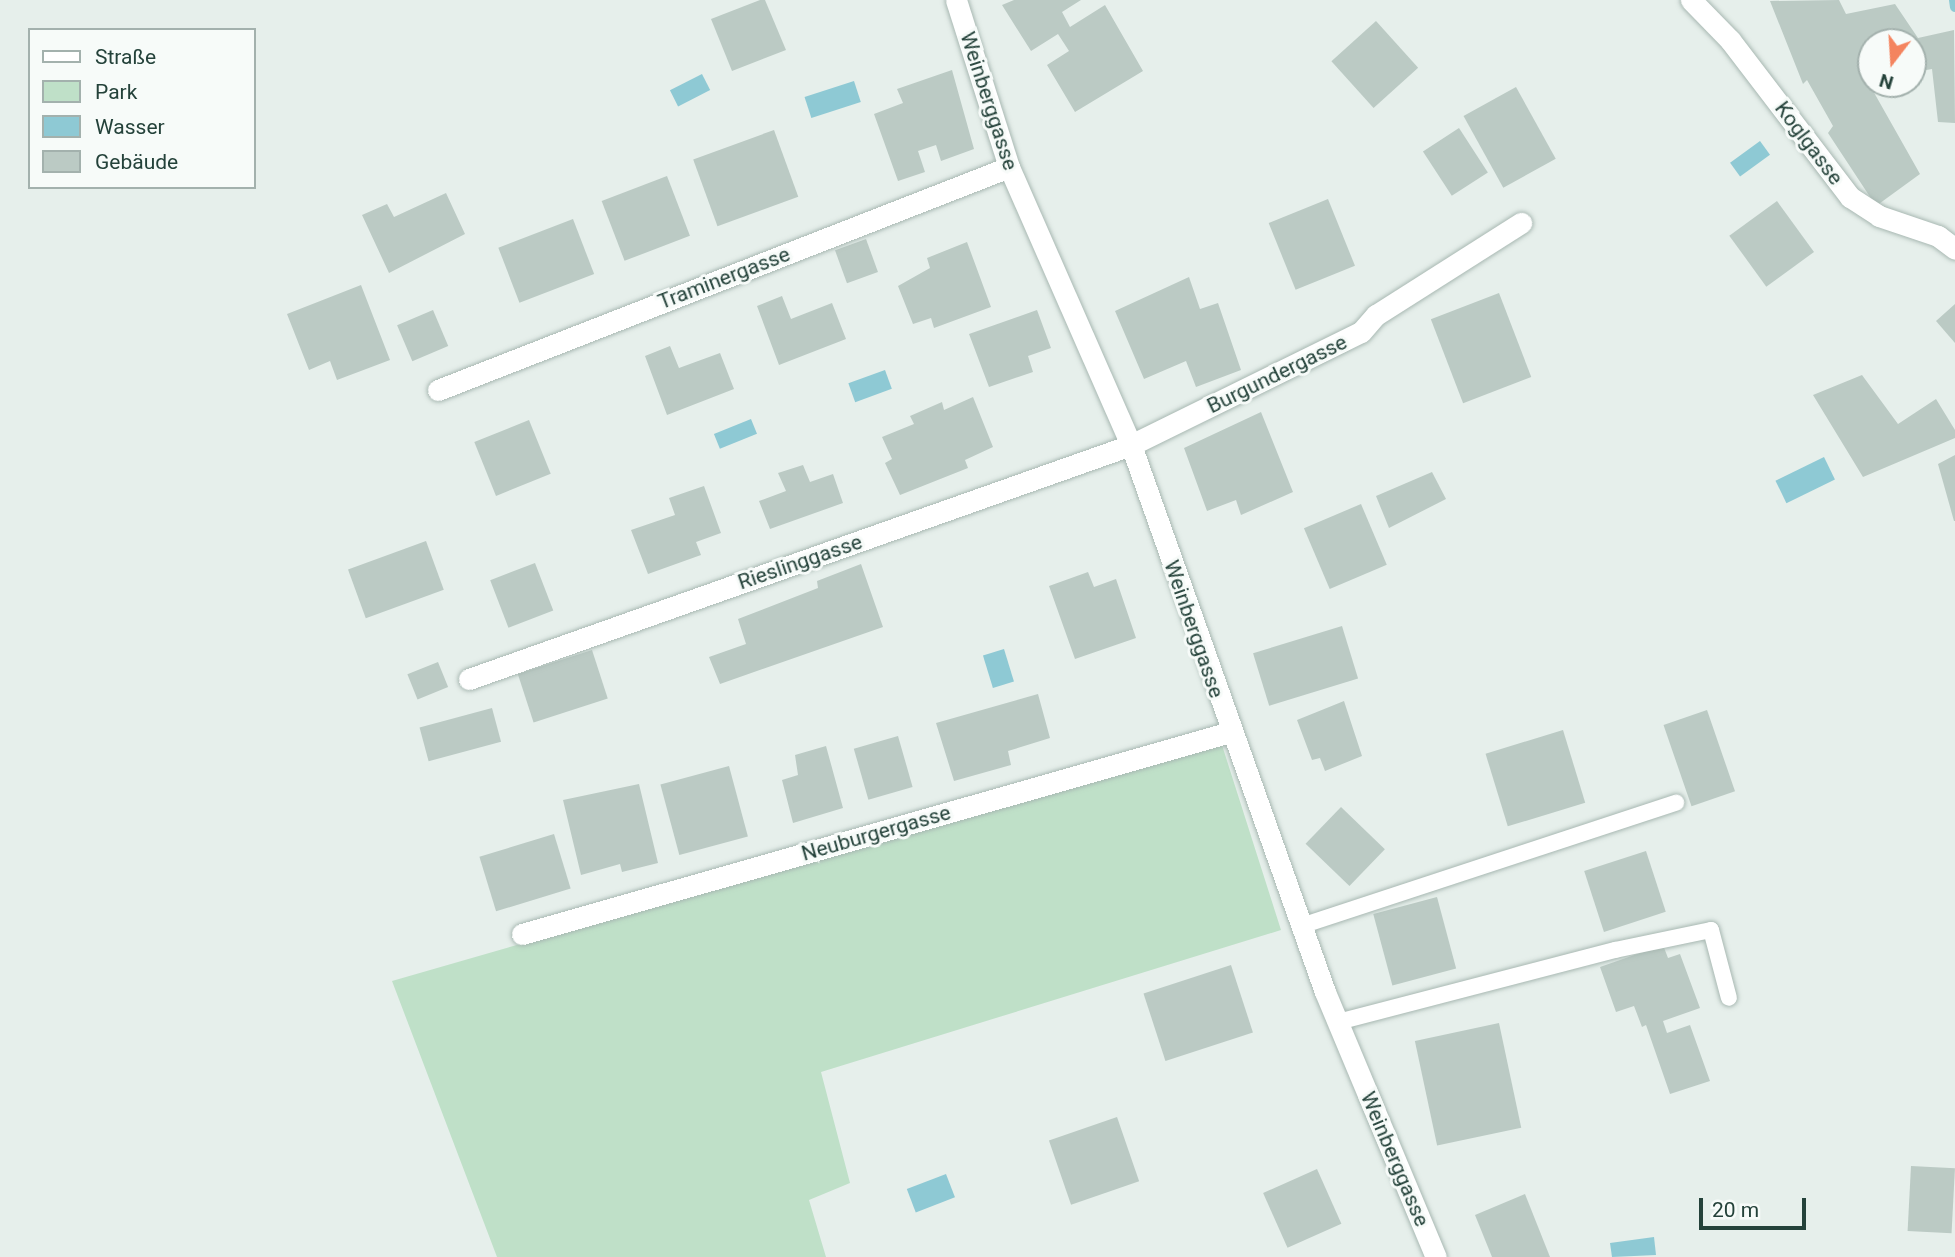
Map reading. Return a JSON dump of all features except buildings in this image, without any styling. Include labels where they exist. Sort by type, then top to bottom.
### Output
[{"type":"street","name":"Weinberggasse","points":[[956,0],[1009,167],[1131,446],[1230,732],[1301,926],[1436,1257]]},
{"type":"street","name":"Koglgasse","points":[[1692,0],[1730,40],[1850,197],[1879,216],[1938,236],[1955,249]]},
{"type":"street","name":"Traminergasse","points":[[439,390],[1009,167]]},
{"type":"street","name":"Burgundergasse","points":[[1131,446],[1362,332],[1376,315],[1521,223]]},
{"type":"street","name":"Rieslinggasse","points":[[469,679],[1131,446]]},
{"type":"street","name":"Neuburgergasse","points":[[522,934],[1230,732]]},
{"type":"lane","points":[[1301,926],[1676,803]]},
{"type":"lane","points":[[1338,1022],[1615,950],[1711,930],[1729,998]]},
{"type":"green space","points":[[1221,742],[1281,930],[821,1072],[850,1183],[809,1200],[826,1257],[497,1257],[392,981]]},
{"type":"water","points":[[702,74],[710,90],[678,106],[670,90]]},
{"type":"water","points":[[854,81],[861,102],[811,118],[805,97]]},
{"type":"water","points":[[1760,141],[1770,155],[1740,177],[1730,163]]},
{"type":"water","points":[[885,370],[892,389],[855,402],[848,383]]},
{"type":"water","points":[[751,419],[757,434],[720,449],[714,434]]},
{"type":"water","points":[[1824,457],[1835,479],[1786,503],[1775,481]]},
{"type":"water","points":[[1004,649],[1014,682],[993,688],[983,655]]},
{"type":"water","points":[[946,1174],[955,1197],[916,1212],[907,1189]]},
{"type":"water","points":[[1654,1237],[1656,1255],[1612,1257],[1610,1243]]},
{"type":"waterway","points":[[1954,0],[1955,7]]}]
